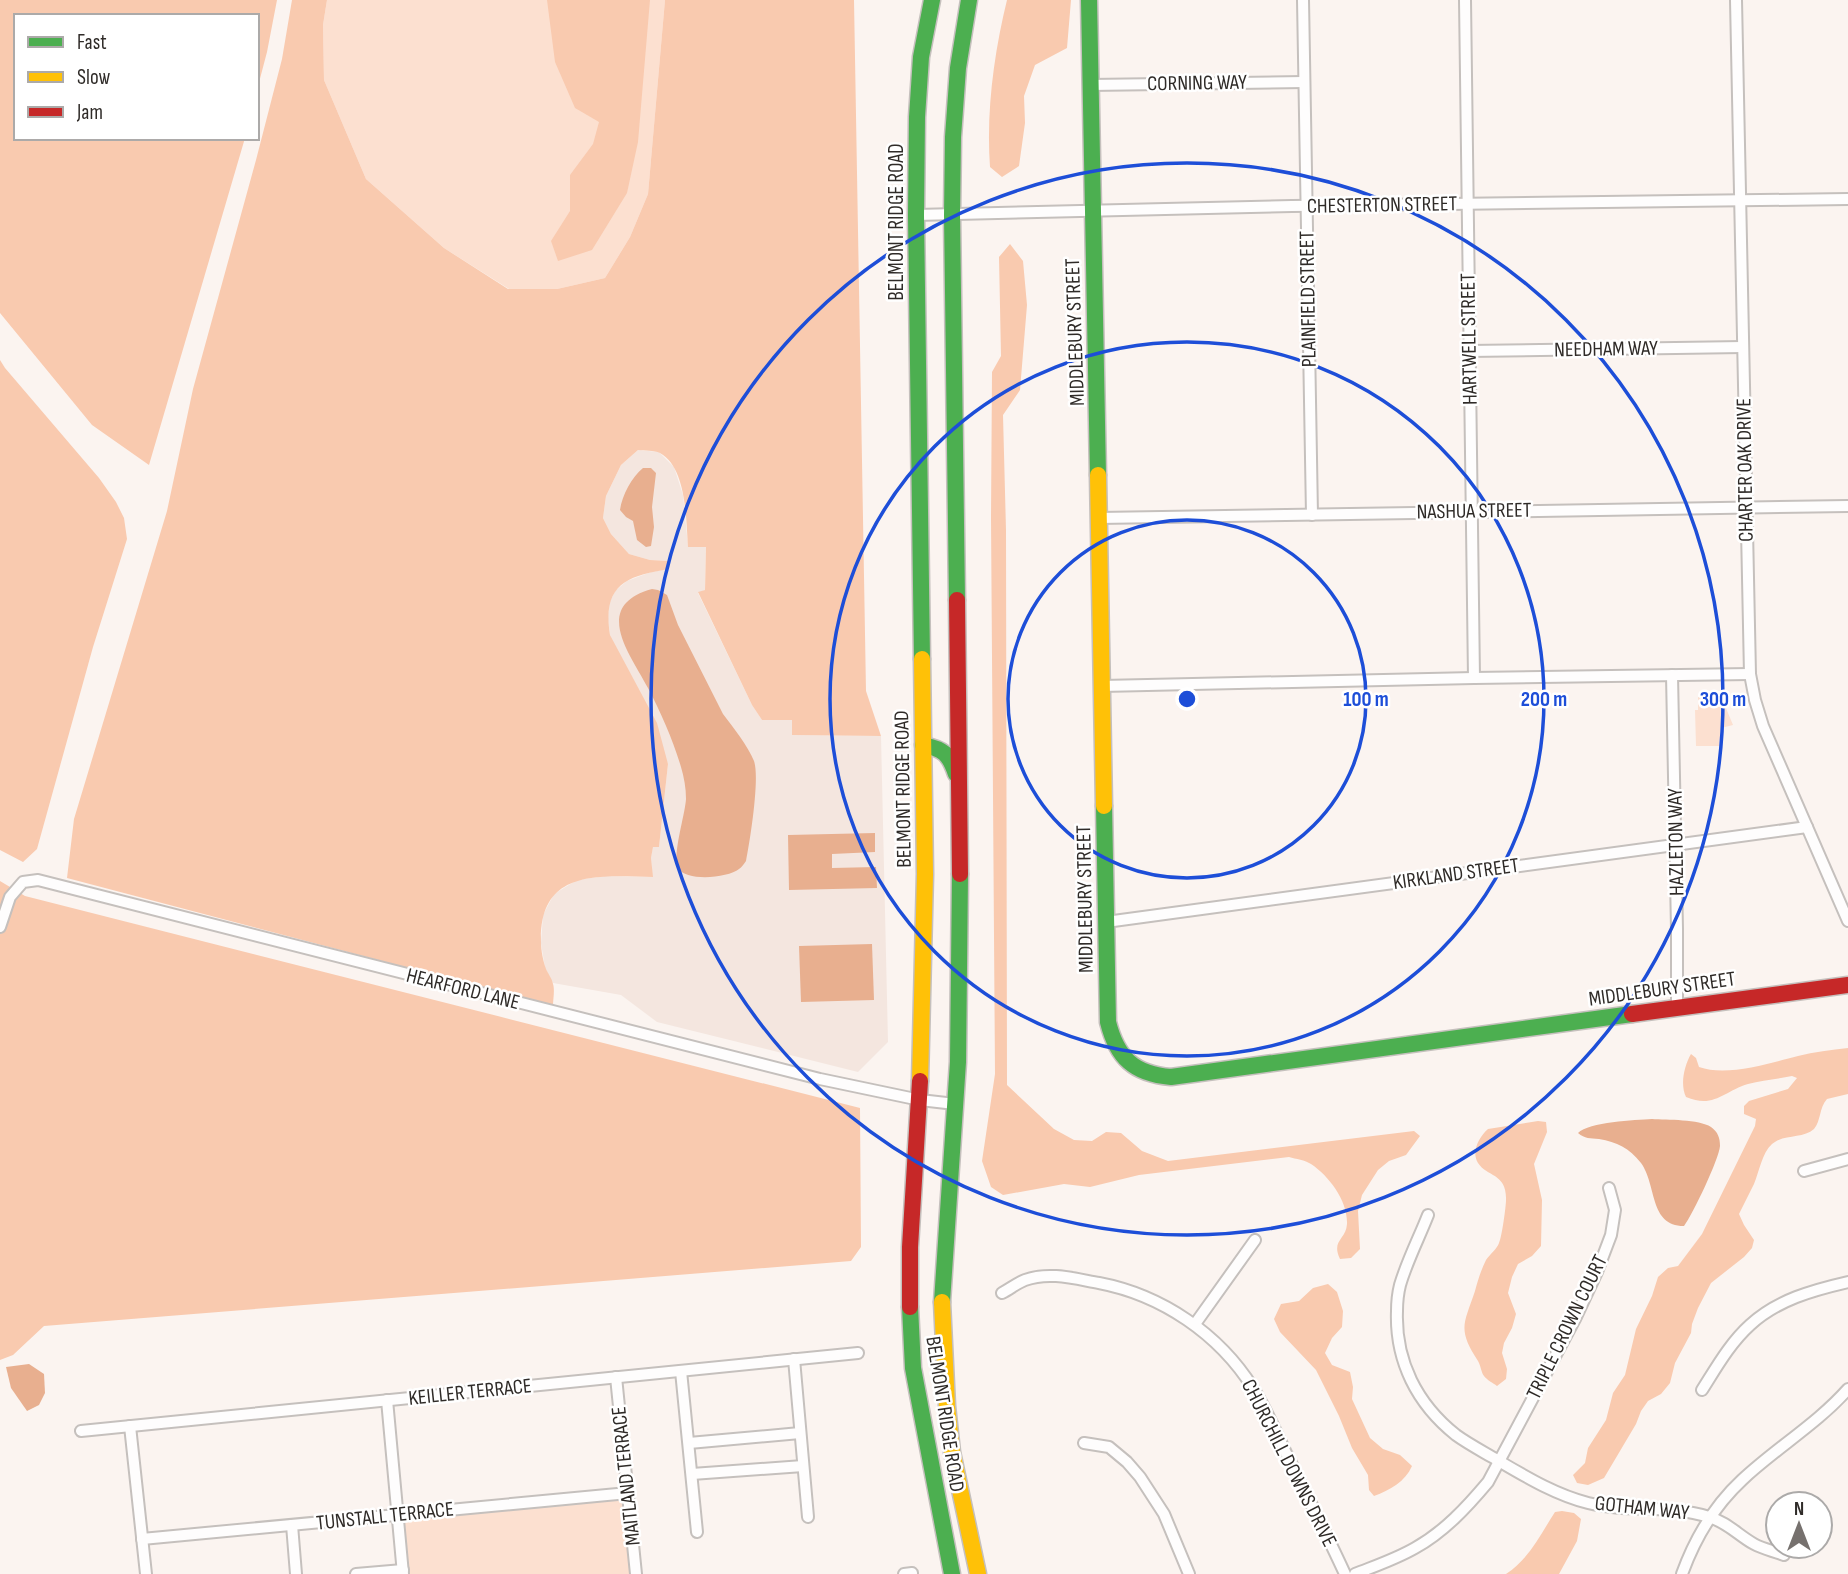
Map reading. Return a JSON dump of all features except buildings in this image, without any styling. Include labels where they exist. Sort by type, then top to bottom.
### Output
[{"type":"main road","name":"BELMONT RIDGE ROAD","points":[[932,0],[921,57],[917,117],[925,874],[920,1100],[909,1283],[914,1368],[953,1574]]},
{"type":"main road","name":"BELMONT RIDGE ROAD","points":[[969,0],[958,68],[953,137],[960,947],[958,1062],[942,1296],[952,1452],[978,1574]]},
{"type":"main road","name":"MIDDLEBURY STREET","points":[[1089,0],[1108,1022],[1110,1035],[1117,1049],[1127,1061],[1140,1070],[1156,1076],[1171,1077],[1848,985]]},
{"type":"main road","points":[[923,745],[938,747],[951,757],[960,788]]},
{"type":"street","name":"PLAINFIELD STREET","points":[[1303,0],[1312,514]]},
{"type":"street","name":"HARTWELL STREET","points":[[1465,0],[1474,678]]},
{"type":"street","name":"CHARTER OAK DRIVE","points":[[1736,0],[1750,674],[1763,726],[1848,921]]},
{"type":"street","name":"CORNING WAY","points":[[1090,85],[1304,82]]},
{"type":"street","name":"CHESTERTON STREET","points":[[916,215],[1467,203],[1848,199]]},
{"type":"street","name":"NEEDHAM WAY","points":[[1469,351],[1743,347]]},
{"type":"street","name":"NASHUA STREET","points":[[1100,518],[1848,506]]},
{"type":"street","points":[[1102,686],[1750,674]]},
{"type":"street","name":"HAZLETON WAY","points":[[1672,675],[1677,1008]]},
{"type":"street","name":"KIRKLAND STREET","points":[[1106,922],[1807,827]]},
{"type":"street","name":"HEARFORD LANE","points":[[0,927],[10,897],[23,882],[38,880],[798,1074],[920,1100],[955,1104]]},
{"type":"street","points":[[1804,1171],[1848,1159]]},
{"type":"street","name":"TRIPLE CROWN COURT","points":[[1354,1574],[1395,1558],[1440,1532],[1488,1482],[1575,1319],[1597,1272],[1611,1235],[1615,1210],[1609,1188]]},
{"type":"street","name":"GOTHAM WAY","points":[[1428,1215],[1400,1284],[1396,1326],[1401,1359],[1414,1388],[1432,1412],[1459,1437],[1541,1486],[1565,1496],[1588,1503],[1671,1509],[1710,1517],[1726,1523],[1755,1545],[1764,1548]]},
{"type":"street","points":[[1195,1324],[1255,1240]]},
{"type":"street","name":"CHURCHILL DOWNS DRIVE","points":[[1002,1293],[1025,1280],[1045,1276],[1066,1277],[1138,1294],[1195,1324],[1239,1367],[1254,1390],[1345,1574]]},
{"type":"street","points":[[1702,1390],[1740,1335],[1760,1317],[1798,1295],[1848,1282]]},
{"type":"street","name":"KEILLER TERRACE","points":[[81,1431],[858,1353]]},
{"type":"street","points":[[794,1359],[808,1517]]},
{"type":"street","points":[[681,1371],[697,1532]]},
{"type":"street","name":"MAITLAND TERRACE","points":[[616,1377],[636,1574]]},
{"type":"street","points":[[1682,1574],[1697,1538],[1710,1517],[1743,1479],[1846,1396]]},
{"type":"street","points":[[356,1574],[403,1572],[387,1400]]},
{"type":"street","points":[[130,1426],[146,1574]]},
{"type":"street","points":[[689,1443],[800,1433]]},
{"type":"street","points":[[1084,1443],[1109,1447],[1140,1477],[1164,1514],[1189,1574]]},
{"type":"street","points":[[692,1474],[803,1466]]},
{"type":"street","name":"TUNSTALL TERRACE","points":[[142,1539],[628,1493]]},
{"type":"street","points":[[292,1525],[296,1574]]},
{"type":"street","points":[[904,1574],[912,1573]]},
{"type":"shaded area","points":[[0,0],[277,0],[259,82],[259,14],[14,14],[14,140],[244,140],[149,465],[92,425],[0,313]]},
{"type":"shaded area","points":[[292,0],[327,0],[323,25],[324,80],[366,179],[444,248],[508,289],[557,289],[605,278],[630,237],[648,194],[665,0],[854,0],[866,691],[881,736],[792,735],[792,720],[762,720],[752,705],[698,592],[705,590],[706,547],[688,547],[683,495],[675,470],[669,460],[660,453],[638,450],[621,465],[606,496],[603,518],[611,534],[629,554],[650,560],[670,561],[669,569],[641,575],[620,586],[614,594],[608,618],[610,635],[657,723],[668,764],[659,847],[653,847],[653,877],[613,876],[576,881],[550,900],[543,918],[541,942],[544,963],[554,986],[553,1006],[67,878],[74,819],[167,511],[193,389],[282,59]]},
{"type":"shaded area","points":[[327,0],[665,0],[648,194],[630,237],[605,278],[557,289],[509,289],[444,248],[366,179],[324,80],[323,25]]},
{"type":"shaded area","points":[[547,0],[650,0],[638,142],[627,193],[592,250],[558,261],[551,241],[570,211],[570,175],[593,144],[599,122],[575,108],[555,62]]},
{"type":"shaded area","points":[[1007,0],[1071,0],[1067,48],[1035,65],[1024,96],[1025,123],[1019,166],[1002,177],[990,167],[989,125],[998,41]]},
{"type":"shaded area","points":[[1010,244],[1023,261],[1027,305],[1020,390],[1003,415],[1006,530],[1007,1085],[1054,1129],[1074,1140],[1092,1141],[1106,1132],[1121,1133],[1142,1151],[1168,1161],[1414,1131],[1420,1136],[1406,1155],[1389,1161],[1378,1170],[1362,1195],[1358,1211],[1360,1249],[1351,1258],[1340,1259],[1337,1248],[1347,1224],[1341,1198],[1324,1175],[1311,1164],[1289,1157],[1139,1175],[1090,1187],[1064,1184],[1003,1195],[991,1187],[982,1161],[995,1074],[992,372],[1001,356],[999,257]]},
{"type":"shaded area","points":[[0,360],[99,478],[124,518],[127,539],[93,647],[37,849],[23,862],[0,850]]},
{"type":"shaded area","points":[[638,450],[659,452],[674,467],[683,495],[688,546],[706,547],[705,590],[698,593],[752,705],[762,720],[792,720],[792,735],[881,736],[888,1042],[858,1072],[657,1022],[621,995],[553,983],[545,968],[541,943],[543,915],[554,894],[577,880],[605,876],[652,877],[653,846],[659,847],[668,764],[610,635],[608,619],[609,603],[616,590],[627,581],[669,569],[669,561],[650,560],[629,554],[611,534],[603,518],[606,496],[621,465]]},
{"type":"shaded area","points":[[643,468],[651,468],[656,473],[652,507],[654,527],[651,546],[646,547],[637,540],[633,521],[620,510],[628,487]]},
{"type":"shaded area","points":[[652,589],[667,595],[678,625],[723,714],[754,761],[755,795],[746,861],[739,869],[726,875],[698,877],[678,868],[678,845],[686,799],[683,775],[662,717],[620,632],[619,619],[623,607],[634,597]]},
{"type":"shaded area","points":[[1721,696],[1733,725],[1721,728],[1719,746],[1696,746],[1695,710],[1698,710],[1698,697]]},
{"type":"shaded area","points":[[875,833],[875,852],[832,854],[832,868],[876,867],[877,888],[789,890],[788,835]]},
{"type":"shaded area","points":[[0,881],[25,896],[860,1108],[861,1247],[851,1261],[44,1326],[13,1355],[0,1360]]},
{"type":"shaded area","points":[[872,944],[874,1000],[801,1002],[799,946]]},
{"type":"shaded area","points":[[1848,1048],[1848,1094],[1827,1099],[1814,1129],[1777,1141],[1766,1152],[1739,1214],[1754,1240],[1752,1248],[1711,1283],[1698,1308],[1691,1333],[1675,1363],[1670,1383],[1661,1394],[1648,1401],[1641,1411],[1604,1478],[1588,1485],[1577,1483],[1573,1475],[1585,1463],[1588,1448],[1606,1420],[1613,1393],[1625,1375],[1636,1329],[1658,1277],[1668,1268],[1678,1266],[1702,1234],[1755,1126],[1756,1119],[1744,1114],[1744,1106],[1749,1101],[1788,1089],[1797,1078],[1792,1076],[1753,1083],[1719,1098],[1696,1100],[1686,1097],[1683,1087],[1686,1064],[1691,1054],[1696,1058],[1699,1067],[1735,1070],[1810,1053]]},
{"type":"shaded area","points":[[1652,1119],[1706,1124],[1719,1138],[1720,1146],[1715,1162],[1684,1226],[1673,1224],[1659,1212],[1646,1172],[1632,1153],[1617,1144],[1578,1133],[1602,1124]]},
{"type":"shaded area","points":[[1546,1122],[1547,1132],[1534,1164],[1542,1200],[1541,1246],[1532,1256],[1518,1264],[1512,1277],[1508,1293],[1516,1314],[1502,1353],[1507,1369],[1506,1379],[1497,1386],[1483,1374],[1467,1341],[1464,1326],[1481,1271],[1500,1240],[1506,1203],[1500,1180],[1482,1168],[1475,1154],[1479,1140],[1488,1129]]},
{"type":"shaded area","points":[[1328,1284],[1337,1292],[1343,1311],[1342,1327],[1332,1338],[1325,1353],[1332,1365],[1350,1372],[1352,1399],[1370,1438],[1383,1449],[1400,1455],[1412,1466],[1396,1485],[1374,1496],[1369,1490],[1368,1475],[1352,1448],[1316,1370],[1280,1332],[1274,1319],[1281,1304],[1299,1301],[1313,1288]]},
{"type":"shaded area","points":[[29,1364],[44,1374],[45,1393],[39,1405],[27,1411],[11,1388],[6,1367]]},
{"type":"shaded area","points":[[628,1493],[636,1574],[403,1574],[397,1515]]},
{"type":"shaded area","points":[[1555,1512],[1574,1513],[1581,1519],[1577,1541],[1559,1574],[1506,1574],[1528,1553]]},
{"type":"traffic: fast","points":[[922,659],[917,117],[921,57],[932,0]]},
{"type":"traffic: fast","points":[[957,600],[953,137],[958,68],[969,0]]},
{"type":"traffic: fast","points":[[1089,0],[1098,475]]},
{"type":"traffic: fast","points":[[923,745],[936,748],[945,754],[956,774]]},
{"type":"traffic: fast","points":[[1104,806],[1108,1022],[1122,1054],[1137,1068],[1147,1072],[1171,1077],[1632,1014]]},
{"type":"traffic: fast","points":[[942,1302],[958,1062],[960,874]]},
{"type":"traffic: fast","points":[[910,1307],[913,1368],[952,1574]]},
{"type":"traffic: slow","points":[[1098,475],[1104,806]]},
{"type":"traffic: slow","points":[[920,1081],[925,874],[922,659]]},
{"type":"traffic: slow","points":[[942,1302],[952,1452],[978,1574]]},
{"type":"traffic: jam","points":[[957,600],[960,874]]},
{"type":"traffic: jam","points":[[1632,1014],[1848,985]]},
{"type":"traffic: jam","points":[[910,1307],[910,1247],[920,1081]]}]
